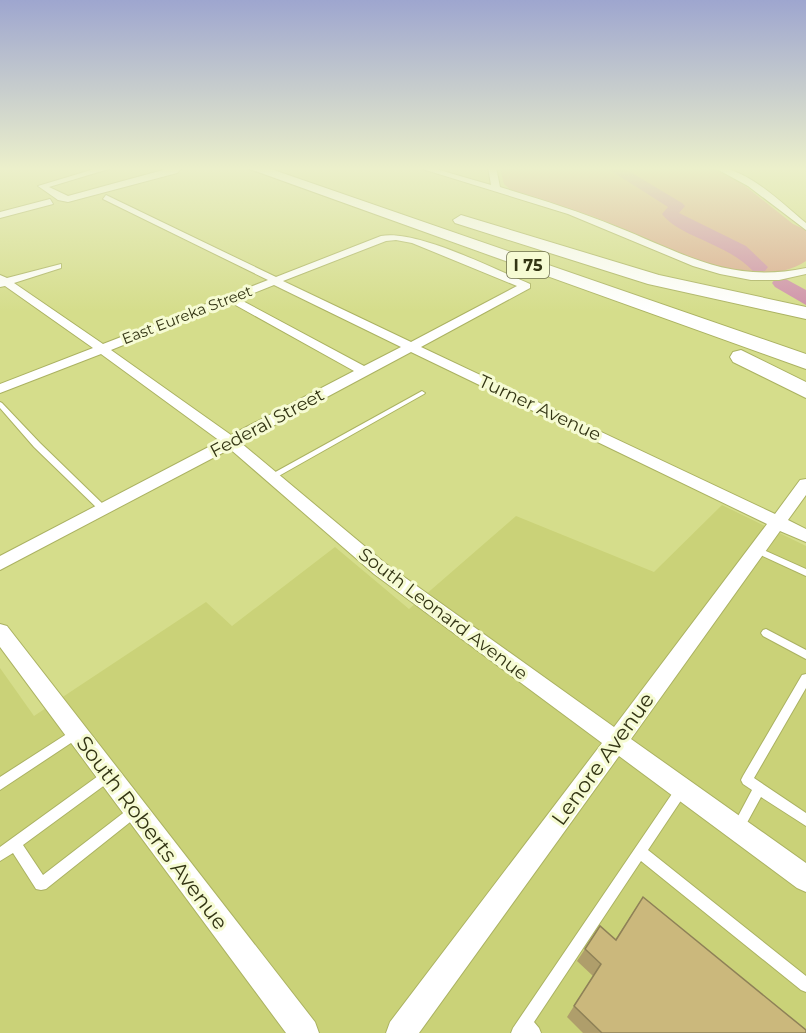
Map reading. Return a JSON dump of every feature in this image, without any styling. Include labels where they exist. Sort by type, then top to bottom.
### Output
[{"type":"highway","points":[[383,215],[402,225],[557,280],[643,314],[752,362],[806,391]]},
{"type":"highway","name":"I 75","points":[[386,215],[806,362]]},
{"type":"highway","name":"I 75","points":[[433,215],[727,314]]},
{"type":"highway","points":[[446,215],[629,273],[709,293],[806,313]]},
{"type":"street","name":"Turner Avenue","points":[[144,215],[270,276],[274,281],[806,536]]},
{"type":"street","points":[[577,215],[724,271],[763,276],[806,271]]},
{"type":"street","points":[[791,215],[806,227]]},
{"type":"street","name":"East Eureka Street","points":[[0,389],[390,237],[406,239],[519,281]]},
{"type":"street","points":[[2,281],[57,266]]},
{"type":"street","name":"South Leonard Avenue","points":[[2,281],[102,349],[274,475],[380,569],[806,879]]},
{"type":"street","name":"Federal Street","points":[[0,564],[526,286],[519,281]]},
{"type":"street","points":[[230,298],[366,372]]},
{"type":"street","name":"Lenore Avenue","points":[[401,1033],[806,484]]},
{"type":"street","name":"South Roberts Avenue","points":[[0,632],[304,1033]]},
{"type":"lane","points":[[274,475],[422,393]]},
{"type":"lane","points":[[0,404],[37,446],[103,509]]},
{"type":"lane","points":[[757,550],[806,573]]},
{"type":"lane","points":[[766,633],[806,655]]},
{"type":"lane","points":[[806,678],[747,780],[806,820]]},
{"type":"lane","points":[[0,784],[76,733]]},
{"type":"lane","points":[[0,855],[109,775]]},
{"type":"lane","points":[[525,1030],[682,789]]},
{"type":"lane","points":[[737,829],[759,789]]},
{"type":"lane","points":[[15,844],[41,884],[135,810]]},
{"type":"lane","points":[[640,852],[806,985]]},
{"type":"shaded area","points":[[588,215],[782,215],[806,230],[806,261],[783,271],[756,273],[728,269],[670,250]]},
{"type":"shaded area","points":[[722,505],[806,546],[806,1033],[0,1033],[0,668],[34,716],[206,602],[232,626],[335,547],[409,609],[516,516],[654,572]]},
{"type":"building","points":[[643,897],[806,1030],[806,1033],[602,1033],[574,1006],[601,964],[585,949],[600,926],[616,940]]},
{"type":"waterway","points":[[672,215],[740,249],[759,267]]},
{"type":"waterway","points":[[782,283],[806,299]]}]
